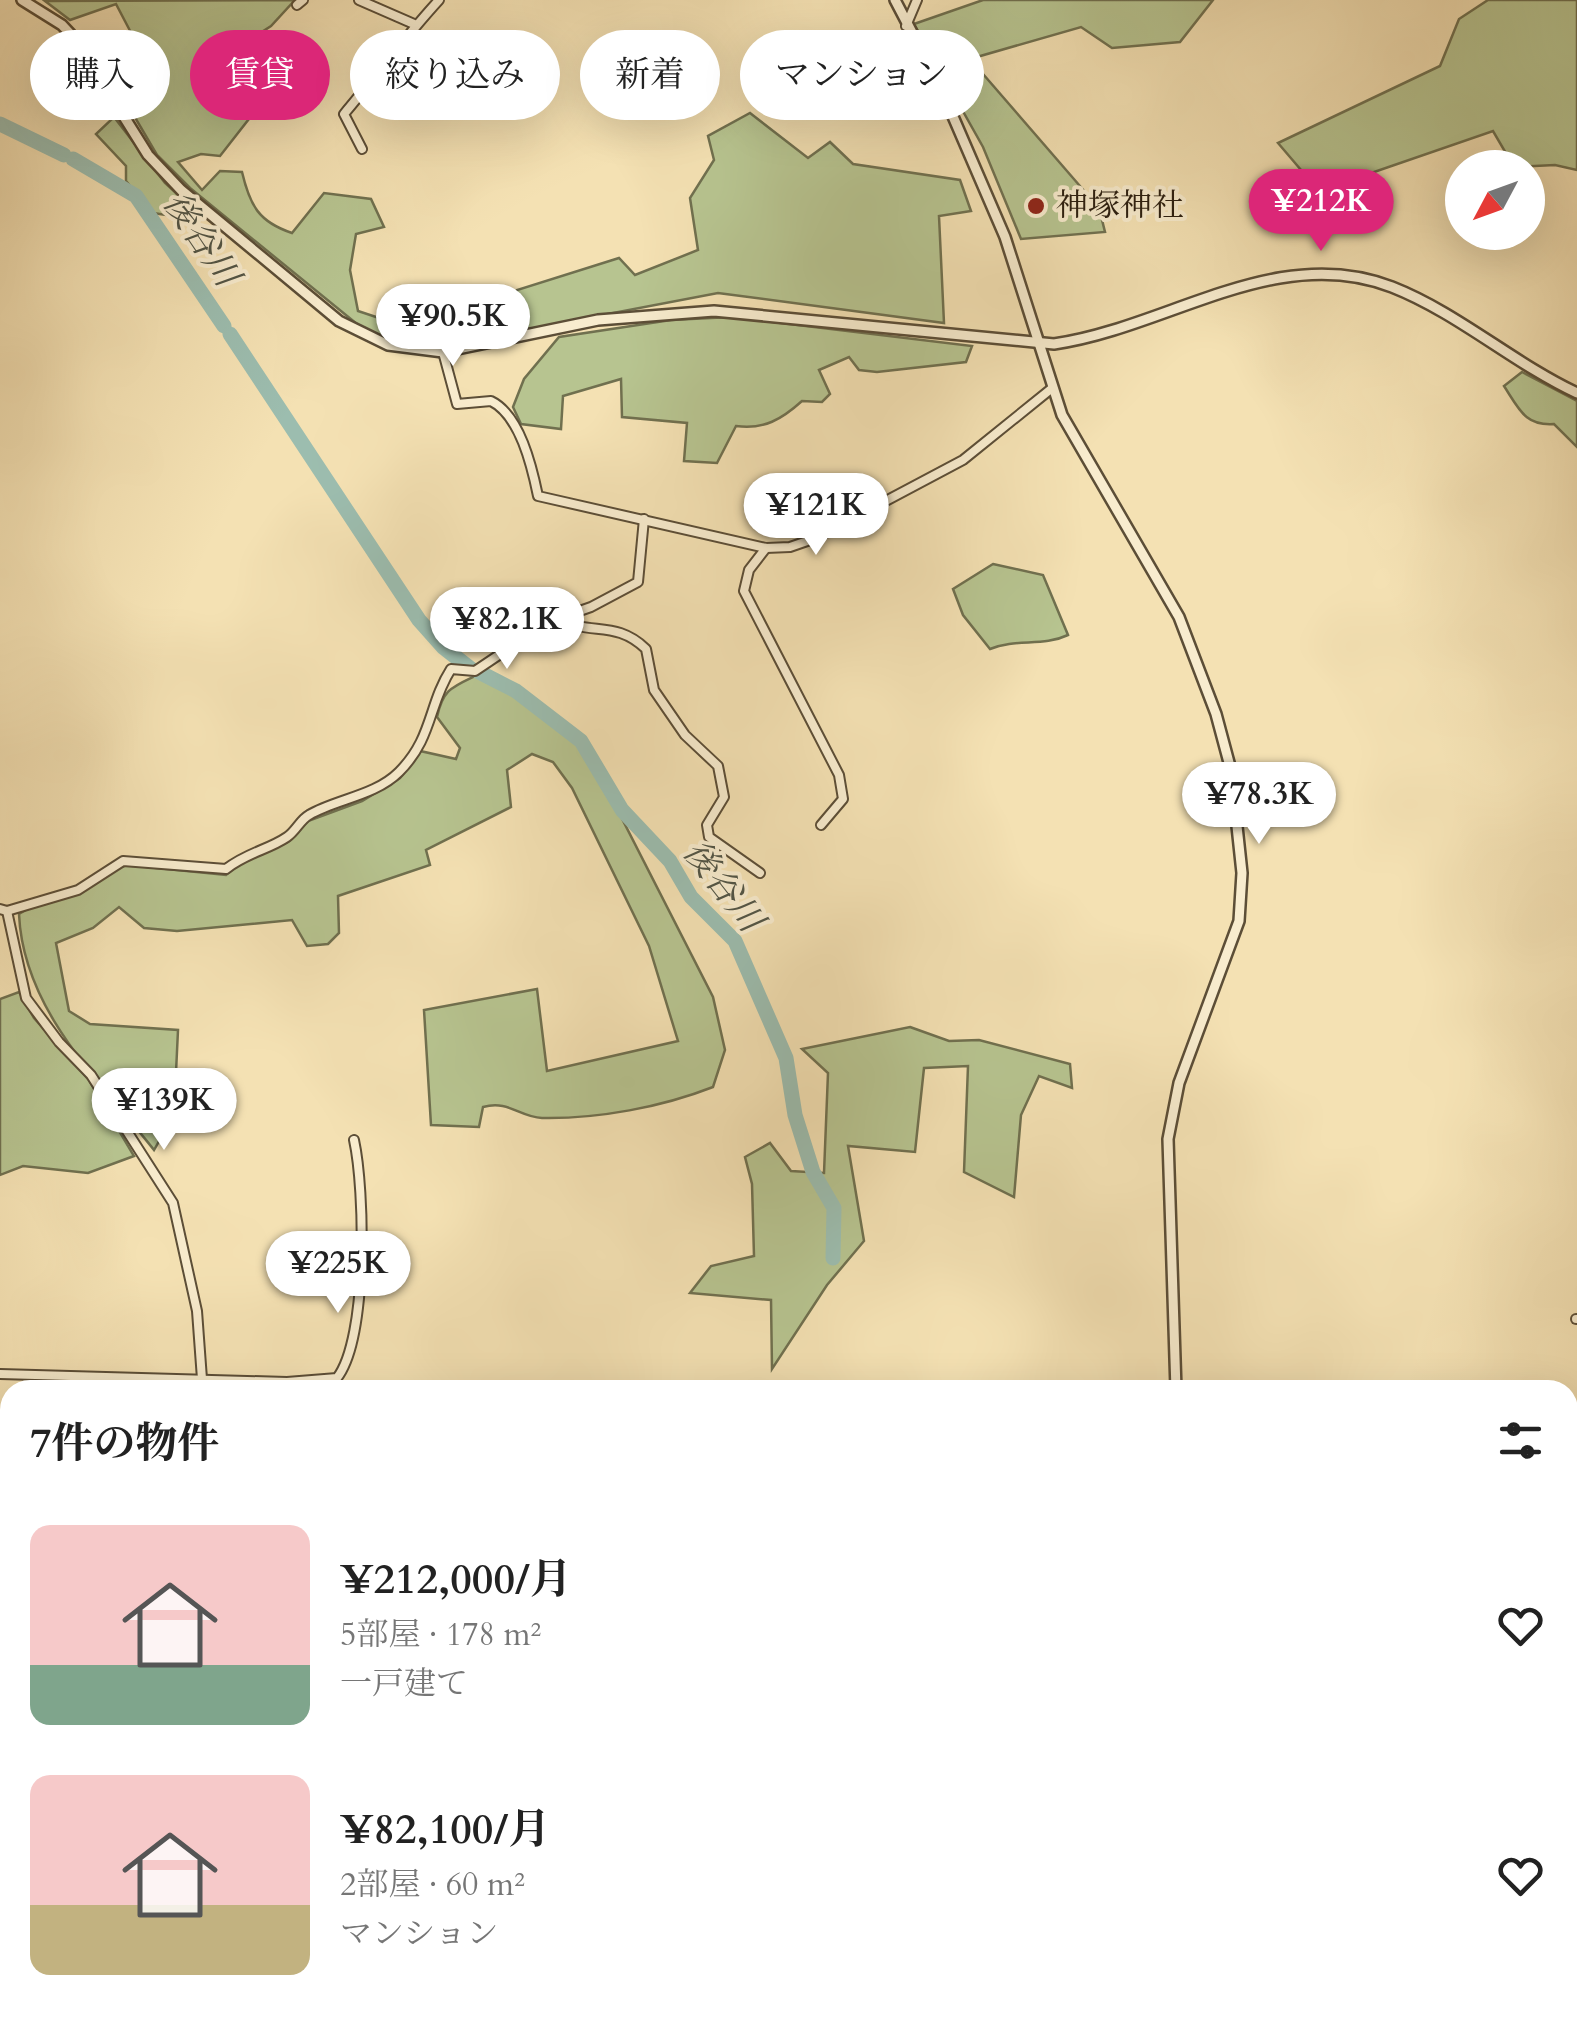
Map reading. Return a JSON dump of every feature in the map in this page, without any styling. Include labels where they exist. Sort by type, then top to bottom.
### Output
[{"type":"street","points":[[22,0],[62,24],[76,40],[148,155],[181,190],[352,330],[388,346],[443,352],[598,320],[714,310],[1037,344],[1092,336],[1278,277],[1334,274],[1374,280],[1406,293],[1532,371],[1577,393]]},
{"type":"street","points":[[359,0],[414,24]]},
{"type":"street","points":[[362,149],[344,114],[388,63],[414,24],[440,0]]},
{"type":"street","points":[[895,0],[939,84],[984,186],[1051,390],[1180,617],[1216,714],[1236,804],[1242,873],[1239,921],[1180,1083],[1168,1139],[1176,1380]]},
{"type":"street","points":[[906,26],[918,0]]},
{"type":"street","points":[[443,352],[457,404],[491,400],[505,412],[528,457],[538,496],[766,548],[816,538],[963,460],[1051,390]]},
{"type":"street","points":[[202,1379],[197,1311],[173,1203],[90,1075],[58,1042],[26,998],[4,910],[78,890],[122,860],[226,869],[246,853],[286,838],[306,816],[360,796],[398,774],[430,729],[435,704],[451,669],[475,671],[557,618],[591,607],[638,582],[644,518]]},
{"type":"street","points":[[766,548],[749,570],[744,591],[839,775],[844,799],[821,825]]},
{"type":"street","points":[[557,618],[578,628],[621,631],[646,649],[654,690],[669,715],[718,766],[724,797],[707,825],[708,836],[760,873]]},
{"type":"street","points":[[341,1380],[356,1331],[360,1279],[358,1160],[354,1140]]},
{"type":"street","points":[[0,1374],[230,1380]]},
{"type":"green space","points":[[295,0],[265,30],[190,30],[190,120],[248,120],[220,156],[201,154],[178,162],[202,190],[220,171],[242,172],[258,211],[271,224],[292,233],[324,193],[371,199],[384,227],[356,234],[350,270],[358,311],[409,328],[480,327],[517,290],[619,258],[635,275],[698,250],[690,198],[714,160],[708,136],[740,118],[759,120],[808,158],[830,142],[853,164],[960,180],[971,211],[939,216],[944,323],[718,293],[445,345],[405,344],[368,333],[190,188],[157,155],[136,120],[170,120],[170,30],[130,30],[116,4],[70,20],[45,1]]},
{"type":"green space","points":[[983,0],[1213,0],[1180,42],[1112,48],[1081,27],[984,55],[984,30],[917,30],[914,24]]},
{"type":"green space","points":[[1488,0],[1577,0],[1577,170],[1545,165],[1545,150],[1504,150],[1493,131],[1319,191],[1278,143],[1440,66],[1459,19]]},
{"type":"green space","points":[[984,75],[1099,208],[1105,232],[1021,239],[968,120],[984,120]]},
{"type":"green space","points":[[111,120],[116,120],[165,183],[196,211],[180,217],[153,213],[126,181],[126,166],[96,134]]},
{"type":"green space","points":[[731,317],[972,346],[966,362],[877,372],[859,370],[849,357],[819,370],[830,394],[822,402],[802,401],[772,422],[736,426],[717,463],[684,461],[687,423],[622,417],[621,379],[563,396],[561,429],[521,424],[513,407],[524,379],[559,337],[671,320]]},
{"type":"green space","points":[[1522,372],[1577,401],[1577,447],[1554,424],[1529,419],[1519,409],[1504,386]]},
{"type":"green space","points":[[993,564],[1043,575],[1068,635],[990,649],[963,615],[953,589]]},
{"type":"green space","points":[[477,675],[538,709],[590,756],[713,997],[725,1050],[713,1087],[607,1114],[542,1118],[492,1105],[483,1107],[479,1127],[431,1125],[424,1010],[537,989],[547,1071],[678,1041],[649,946],[572,788],[553,762],[532,754],[507,770],[511,807],[426,850],[430,865],[338,896],[339,933],[328,944],[307,946],[292,920],[177,931],[144,928],[119,907],[93,928],[56,943],[69,1011],[90,1024],[178,1030],[174,1115],[154,1150],[88,1069],[49,1012],[24,949],[19,914],[36,904],[82,892],[110,871],[127,865],[226,875],[248,857],[288,842],[308,821],[362,801],[400,778],[420,751],[456,759],[460,748],[437,717],[450,690]]},
{"type":"green space","points":[[19,992],[34,1018],[89,1080],[134,1156],[88,1173],[23,1166],[0,1175],[0,999]]},
{"type":"green space","points":[[910,1027],[949,1041],[979,1040],[1070,1064],[1072,1088],[1039,1076],[1021,1115],[1014,1197],[964,1172],[968,1066],[924,1068],[915,1152],[848,1146],[864,1241],[827,1285],[772,1369],[771,1300],[690,1293],[711,1266],[754,1256],[752,1184],[745,1157],[770,1143],[791,1171],[824,1173],[828,1073],[802,1049]]},
{"type":"waterway","name":"後谷川","points":[[0,124],[64,155]]},
{"type":"waterway","name":"後谷川","points":[[73,159],[136,196],[224,326]]},
{"type":"waterway","name":"後谷川","points":[[230,334],[419,620],[443,647],[471,669]]},
{"type":"waterway","name":"後谷川","points":[[479,672],[516,691],[581,741],[622,810],[670,861],[691,897],[735,941],[786,1058],[795,1115],[813,1172],[834,1208],[833,1258]]},
{"type":"place","name":"神塚神社","points":[[1036,206]]}]
